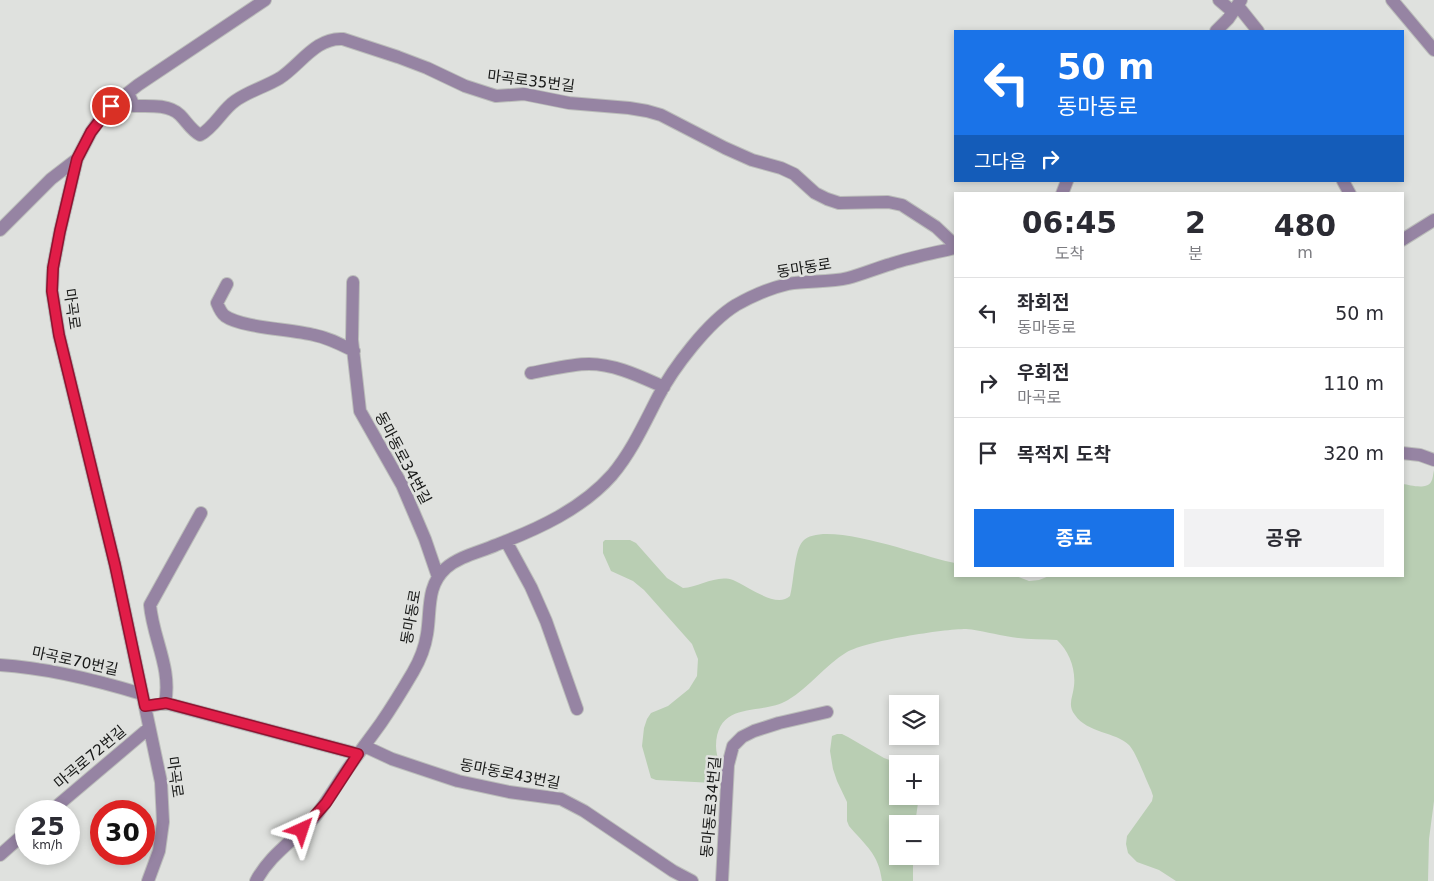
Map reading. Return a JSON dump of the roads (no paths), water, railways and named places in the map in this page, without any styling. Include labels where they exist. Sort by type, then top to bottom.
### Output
[{"type":"street","name":"마곡로","points":[[148,881],[159,851],[163,822],[160,782],[115,565],[54,308],[52,291],[53,268],[77,159],[100,119],[111,106],[128,93],[265,0]]},
{"type":"street","points":[[1219,0],[1237,6],[1257,30]]},
{"type":"street","points":[[1392,0],[1434,50]]},
{"type":"street","points":[[1217,30],[1237,6]]},
{"type":"street","name":"마곡로35번길","points":[[128,93],[134,106],[169,109],[179,114],[200,135],[206,132],[234,101],[281,77],[324,42],[334,38],[343,39],[357,42],[428,68],[465,86],[496,96],[524,94],[569,104],[648,110],[752,160],[781,168],[794,174],[815,193],[827,199],[839,203],[888,202],[902,205],[936,227],[954,245]]},
{"type":"street","points":[[0,230],[51,178],[77,159]]},
{"type":"street","points":[[1404,239],[1434,220]]},
{"type":"street","name":"동마동로","points":[[256,881],[272,858],[313,819],[326,803],[382,722],[417,665],[424,648],[432,587],[438,577],[448,567],[461,559],[506,541],[565,513],[585,500],[610,477],[633,446],[664,387],[680,362],[720,318],[734,306],[788,284],[848,278],[954,246]]},
{"type":"street","name":"동마동로34번길","points":[[353,282],[354,351],[360,411],[402,485],[425,539],[438,577]]},
{"type":"street","points":[[227,284],[218,303],[220,310],[226,317],[240,322],[331,339],[354,351]]},
{"type":"street","points":[[531,373],[588,364],[618,369],[664,387]]},
{"type":"street","points":[[1404,452],[1434,460]]},
{"type":"street","points":[[166,703],[167,677],[150,605],[201,513]]},
{"type":"street","points":[[506,541],[531,587],[546,621],[578,709]]},
{"type":"street","name":"마곡로70번길","points":[[0,664],[61,672],[99,681],[144,700]]},
{"type":"street","points":[[144,700],[166,703],[361,750]]},
{"type":"street","name":"동마동로34번길","points":[[722,881],[728,765],[733,746],[742,737],[754,731],[826,712]]},
{"type":"street","name":"마곡로72번길","points":[[64,800],[150,728]]},
{"type":"street","name":"동마동로43번길","points":[[361,750],[458,782],[509,792],[562,799],[584,811],[673,871],[692,881]]},
{"type":"street","points":[[0,854],[15,841]]}]
